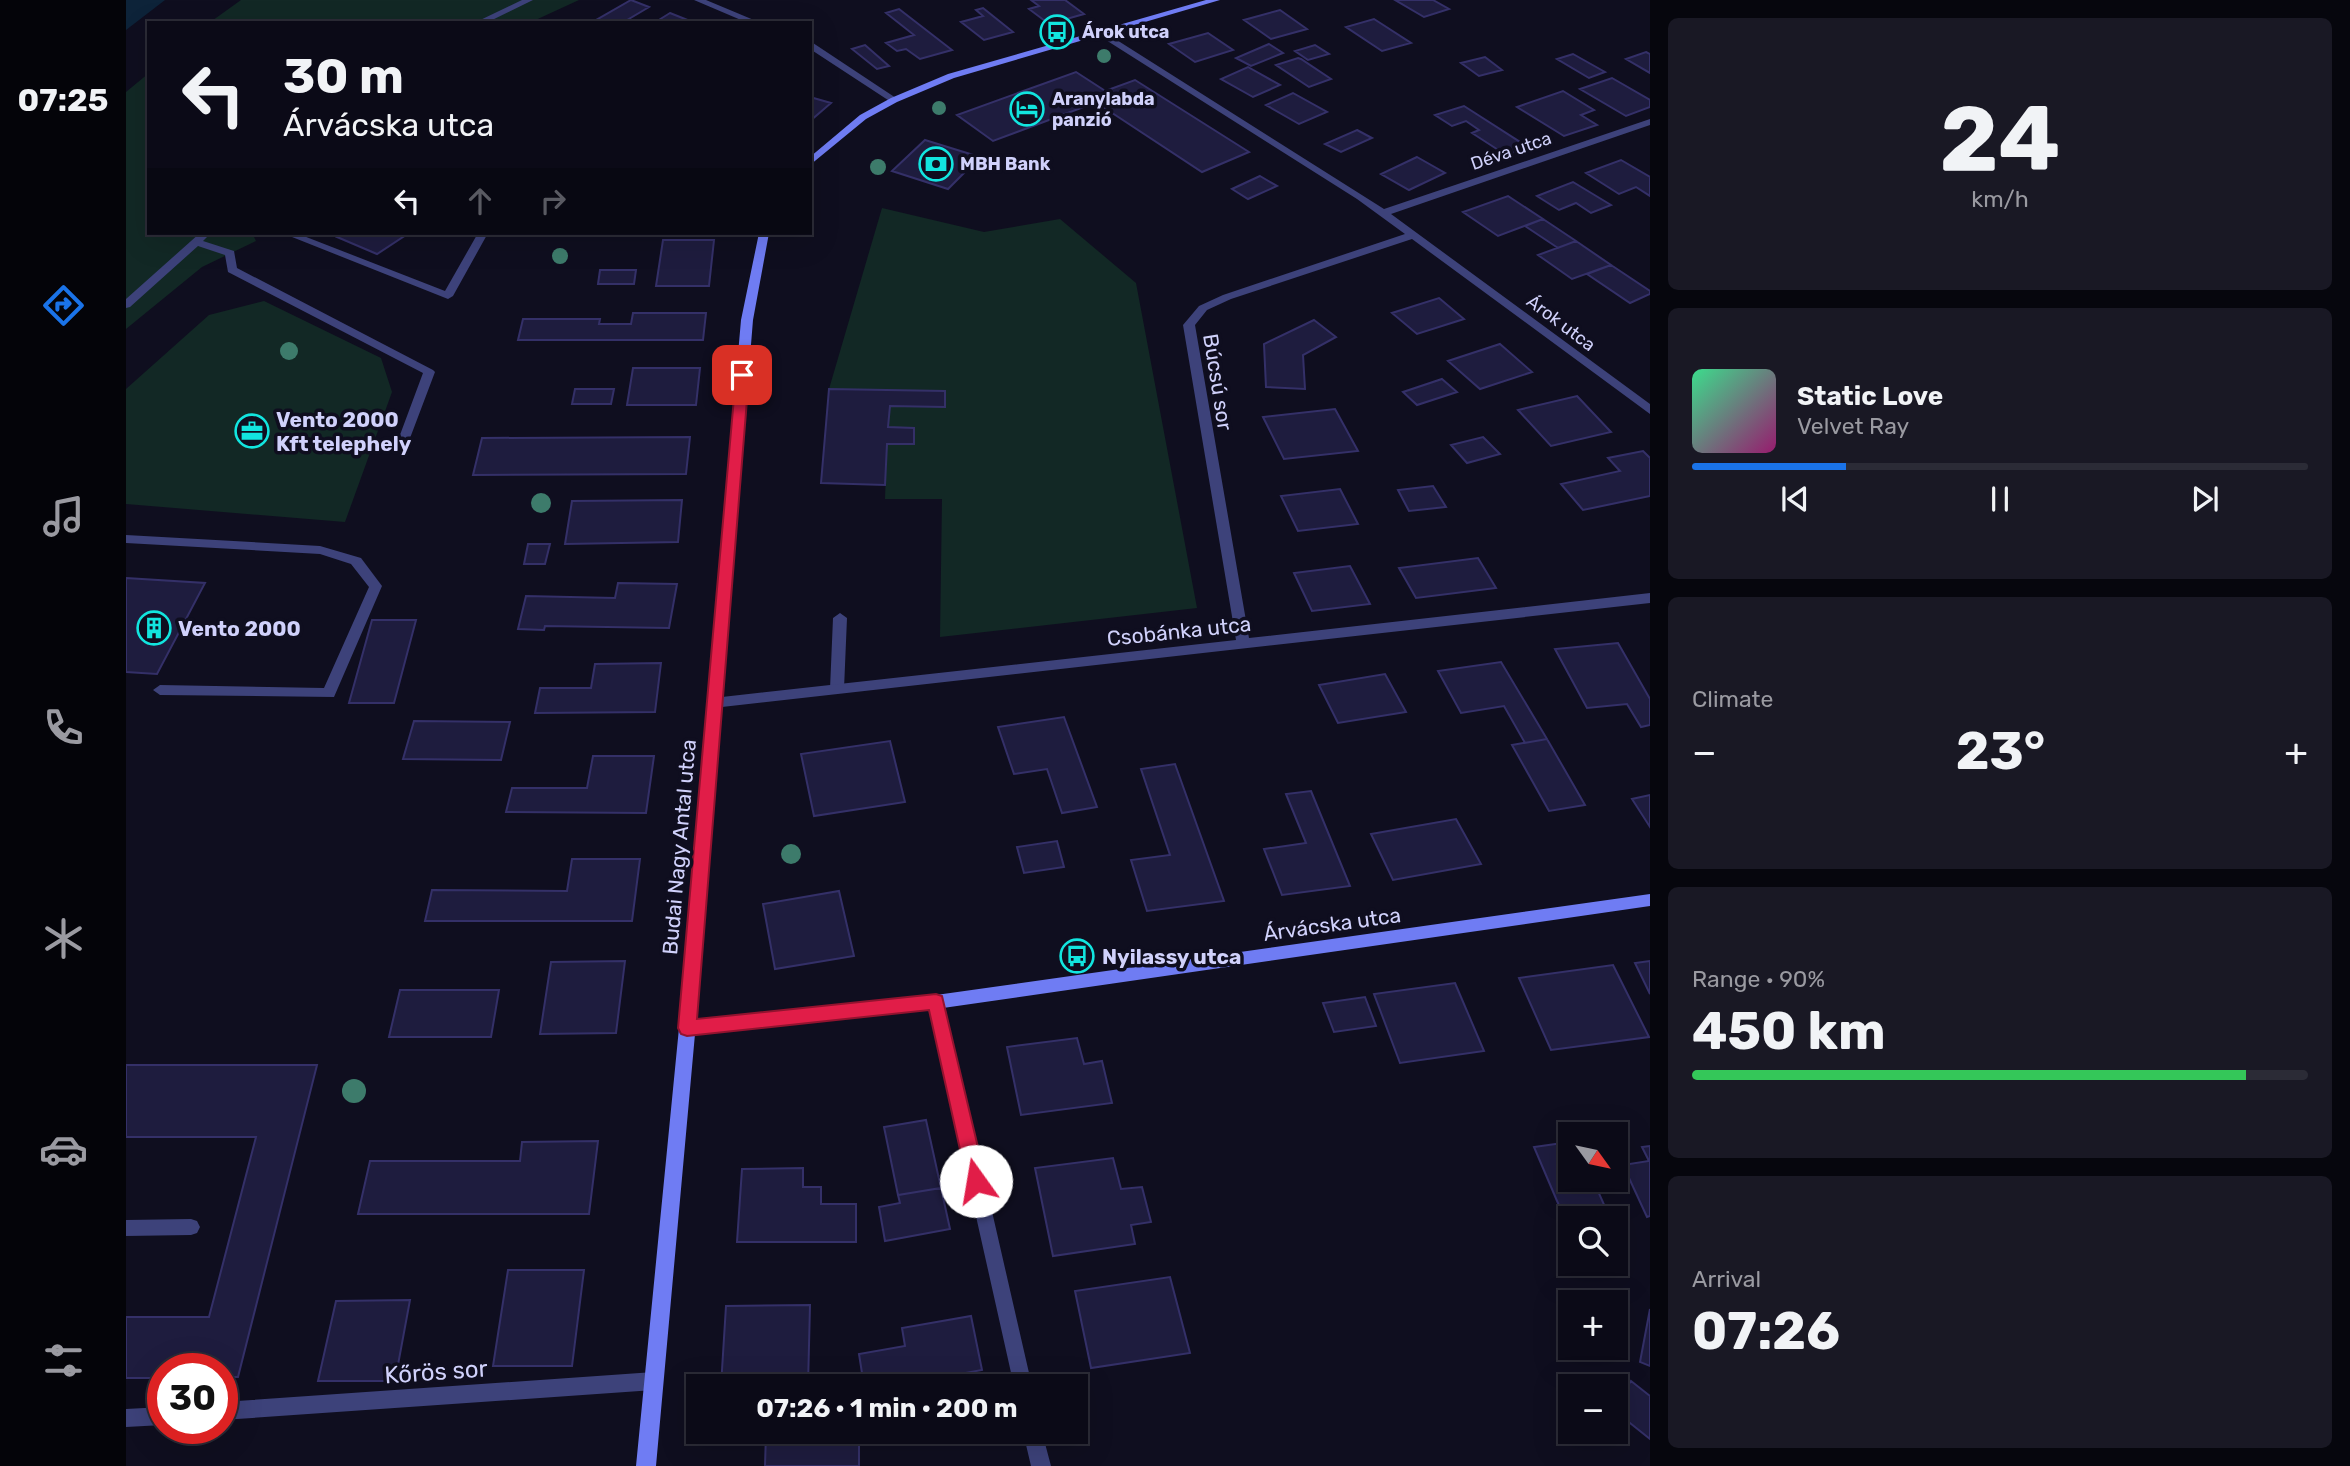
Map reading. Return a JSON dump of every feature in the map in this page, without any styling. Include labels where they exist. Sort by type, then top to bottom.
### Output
[{"type":"main road","points":[[812,160],[863,117],[894,100],[951,76],[1216,0]]},
{"type":"main road","name":"Budai Nagy Antal utca","points":[[646,1466],[687,1028],[747,320],[764,235]]},
{"type":"main road","name":"Árvácska utca","points":[[687,1028],[936,1002],[1650,900]]},
{"type":"street","points":[[482,21],[529,0]]},
{"type":"street","points":[[698,0],[752,21]]},
{"type":"street","name":"Árok utca","points":[[1101,33],[1384,213],[1650,410]]},
{"type":"street","points":[[812,47],[894,100]]},
{"type":"street","name":"Déva utca","points":[[1384,213],[1650,122]]},
{"type":"street","points":[[126,305],[204,235]]},
{"type":"street","points":[[292,235],[448,296],[482,235]]},
{"type":"street","name":"Búcsú sor","points":[[1244,645],[1189,325],[1203,308],[1227,297],[1414,235]]},
{"type":"street","points":[[195,242],[230,253],[232,271],[429,372],[400,451]]},
{"type":"street","points":[[126,539],[320,550],[356,561],[376,586],[329,693],[160,690]]},
{"type":"street","name":"Csobánka utca","points":[[713,703],[1650,598]]},
{"type":"street","points":[[837,689],[840,618]]},
{"type":"street","points":[[936,1002],[1020,1374]]},
{"type":"street","points":[[126,1228],[191,1227]]},
{"type":"street","name":"Kőrös sor","points":[[238,1410],[654,1381]]},
{"type":"street","points":[[126,1418],[147,1417]]},
{"type":"street","points":[[1036,1444],[1041,1466]]},
{"type":"green space","points":[[241,0],[579,0],[533,21],[212,21]]},
{"type":"green space","points":[[147,75],[147,235],[253,235],[256,241],[202,267],[126,329],[126,92]]},
{"type":"green space","points":[[882,208],[984,232],[1060,219],[1136,283],[1197,608],[940,637],[942,499],[885,499],[887,444],[914,444],[914,428],[888,427],[890,406],[945,391],[829,389]]},
{"type":"green space","points":[[264,301],[381,358],[392,392],[345,522],[126,504],[126,389],[209,315]]},
{"type":"water","points":[[126,0],[165,0],[126,30]]},
{"type":"building","points":[[631,0],[649,7],[625,21],[598,19]]},
{"type":"building","points":[[1031,0],[1065,0],[1084,14],[1049,24],[1029,9],[1039,6]]},
{"type":"building","points":[[1395,0],[1433,0],[1449,9],[1424,17]]},
{"type":"building","points":[[983,8],[1013,32],[984,40],[961,22],[983,16],[976,10]]},
{"type":"building","points":[[899,9],[952,50],[920,59],[906,49],[897,51],[886,43],[914,35],[886,13]]},
{"type":"building","points":[[1280,10],[1307,29],[1271,39],[1244,20]]},
{"type":"building","points":[[670,13],[690,21],[657,21]]},
{"type":"building","points":[[1374,19],[1411,43],[1382,51],[1346,27]]},
{"type":"building","points":[[1208,33],[1233,50],[1195,62],[1169,44]]},
{"type":"building","points":[[1269,44],[1283,53],[1251,66],[1236,58]]},
{"type":"building","points":[[865,45],[889,66],[877,69],[852,49]]},
{"type":"building","points":[[1315,45],[1329,54],[1308,60],[1295,51]]},
{"type":"building","points":[[1646,52],[1650,54],[1650,73],[1626,59]]},
{"type":"building","points":[[1573,54],[1605,72],[1589,78],[1557,59]]},
{"type":"building","points":[[1485,57],[1502,70],[1479,76],[1461,63]]},
{"type":"building","points":[[1298,58],[1331,79],[1309,87],[1276,65]]},
{"type":"building","points":[[1248,67],[1280,85],[1253,97],[1221,79]]},
{"type":"building","name":"Aranylabda panzió","points":[[1076,72],[1113,96],[993,141],[957,115]]},
{"type":"building","points":[[1612,78],[1650,100],[1650,107],[1626,116],[1580,89]]},
{"type":"building","points":[[1135,80],[1249,152],[1202,172],[1097,103],[1113,96],[1105,91]]},
{"type":"building","points":[[1563,91],[1594,110],[1581,115],[1597,125],[1564,136],[1517,107]]},
{"type":"building","points":[[1293,93],[1327,112],[1299,124],[1266,105]]},
{"type":"building","points":[[812,98],[831,103],[812,119]]},
{"type":"building","points":[[1464,106],[1528,147],[1506,155],[1472,133],[1479,130],[1466,121],[1452,126],[1435,115]]},
{"type":"building","points":[[1357,130],[1372,138],[1341,152],[1325,144]]},
{"type":"building","name":"MBH Bank","points":[[925,140],[980,157],[948,189],[892,171]]},
{"type":"building","points":[[1417,157],[1445,173],[1409,190],[1381,174]]},
{"type":"building","points":[[1621,160],[1650,177],[1650,196],[1636,187],[1619,194],[1586,173]]},
{"type":"building","points":[[1260,176],[1277,186],[1248,199],[1232,189]]},
{"type":"building","points":[[1573,182],[1611,205],[1591,213],[1576,203],[1559,210],[1537,196]]},
{"type":"building","points":[[1508,196],[1543,219],[1498,236],[1463,212]]},
{"type":"building","points":[[1543,219],[1576,241],[1558,248],[1525,226]]},
{"type":"building","points":[[340,235],[406,235],[377,254],[337,237]]},
{"type":"building","points":[[663,240],[714,240],[709,286],[656,286]]},
{"type":"building","points":[[1576,241],[1611,265],[1572,279],[1538,255]]},
{"type":"building","points":[[1611,265],[1650,291],[1650,294],[1630,303],[1587,274]]},
{"type":"building","points":[[600,270],[636,270],[634,284],[598,284]]},
{"type":"building","points":[[1439,298],[1464,319],[1417,334],[1392,313]]},
{"type":"building","points":[[633,313],[706,313],[703,340],[518,340],[523,319],[600,319],[599,324],[631,324]]},
{"type":"building","points":[[1314,320],[1336,337],[1303,355],[1305,389],[1266,387],[1264,344]]},
{"type":"building","points":[[1500,344],[1532,372],[1480,389],[1448,361]]},
{"type":"building","points":[[633,368],[700,368],[696,405],[627,405]]},
{"type":"building","points":[[1442,379],[1457,392],[1417,405],[1403,392]]},
{"type":"building","points":[[575,389],[614,389],[611,404],[572,404]]},
{"type":"building","points":[[829,389],[945,391],[945,407],[890,406],[888,427],[914,428],[914,444],[887,444],[885,485],[821,483]]},
{"type":"building","points":[[1577,396],[1611,432],[1551,446],[1518,410]]},
{"type":"building","points":[[1335,409],[1358,451],[1284,459],[1263,417]]},
{"type":"building","points":[[690,437],[686,474],[473,475],[482,438]]},
{"type":"building","points":[[1483,437],[1500,454],[1467,463],[1451,445]]},
{"type":"building","points":[[1643,451],[1650,458],[1650,496],[1583,510],[1561,484],[1620,471],[1608,458]]},
{"type":"building","points":[[1433,486],[1446,507],[1409,511],[1398,490]]},
{"type":"building","points":[[1340,489],[1358,524],[1298,531],[1281,496]]},
{"type":"building","points":[[682,500],[678,542],[565,544],[572,501]]},
{"type":"building","points":[[528,544],[550,544],[545,564],[524,564]]},
{"type":"building","points":[[1478,558],[1496,588],[1416,598],[1399,568]]},
{"type":"building","points":[[1350,566],[1370,604],[1312,611],[1294,573]]},
{"type":"building","name":"Vento 2000","points":[[126,578],[205,583],[157,674],[126,672]]},
{"type":"building","points":[[618,583],[677,584],[669,628],[545,626],[544,630],[518,629],[526,596],[615,598]]},
{"type":"building","points":[[372,620],[416,620],[394,703],[349,703]]},
{"type":"building","points":[[1618,643],[1650,699],[1650,725],[1641,727],[1627,704],[1587,708],[1555,649]]},
{"type":"building","points":[[1501,662],[1547,739],[1525,743],[1504,706],[1461,713],[1438,671]]},
{"type":"building","points":[[661,663],[655,712],[535,713],[540,688],[591,688],[595,664]]},
{"type":"building","points":[[1385,674],[1406,712],[1338,723],[1319,685]]},
{"type":"building","points":[[1064,717],[1097,807],[1062,813],[1047,769],[1014,774],[998,727]]},
{"type":"building","points":[[414,721],[510,722],[501,760],[403,759]]},
{"type":"building","points":[[1547,739],[1585,805],[1549,811],[1512,745]]},
{"type":"building","points":[[890,741],[905,802],[814,816],[801,754]]},
{"type":"building","points":[[593,756],[654,756],[646,813],[506,812],[512,788],[587,788]]},
{"type":"building","points":[[1175,764],[1224,901],[1147,911],[1131,860],[1170,855],[1141,769]]},
{"type":"building","points":[[1311,791],[1350,886],[1282,895],[1264,849],[1306,843],[1286,794]]},
{"type":"building","points":[[1650,795],[1650,827],[1632,799]]},
{"type":"building","points":[[1456,819],[1481,864],[1393,880],[1371,834]]},
{"type":"building","points":[[1057,841],[1064,867],[1024,873],[1017,847]]},
{"type":"building","points":[[572,859],[640,859],[632,921],[425,921],[432,890],[567,891]]},
{"type":"building","points":[[839,891],[854,956],[775,969],[763,904]]},
{"type":"building","points":[[625,961],[616,1033],[540,1034],[551,962]]},
{"type":"building","points":[[1650,961],[1650,994],[1635,963]]},
{"type":"building","points":[[1613,965],[1649,1037],[1551,1050],[1519,978]]},
{"type":"building","points":[[1455,983],[1484,1051],[1400,1063],[1374,994]]},
{"type":"building","points":[[400,990],[499,990],[491,1037],[389,1037]]},
{"type":"building","points":[[1365,997],[1376,1026],[1334,1032],[1323,1003]]},
{"type":"building","points":[[1077,1038],[1084,1064],[1102,1061],[1112,1103],[1021,1115],[1007,1047]]},
{"type":"building","points":[[126,1065],[317,1065],[238,1377],[238,1353],[147,1353],[147,1378],[126,1378],[126,1317],[209,1317],[256,1137],[126,1137]]},
{"type":"building","points":[[926,1120],[941,1188],[898,1195],[884,1127]]},
{"type":"building","points":[[598,1141],[589,1214],[358,1214],[370,1161],[520,1161],[522,1142]]},
{"type":"building","points":[[1558,1144],[1558,1192],[1598,1192],[1605,1206],[1559,1206],[1534,1147]]},
{"type":"building","points":[[1650,1146],[1650,1216],[1647,1217],[1628,1176],[1628,1164],[1649,1161],[1642,1147]]},
{"type":"building","points":[[1113,1158],[1121,1189],[1142,1187],[1151,1222],[1131,1225],[1135,1244],[1053,1256],[1035,1168]]},
{"type":"building","points":[[803,1168],[803,1187],[821,1187],[821,1204],[856,1204],[856,1242],[737,1242],[742,1169]]},
{"type":"building","points":[[941,1188],[950,1229],[885,1241],[879,1207],[900,1203],[898,1195]]},
{"type":"building","points":[[508,1270],[584,1270],[572,1366],[493,1366]]},
{"type":"building","points":[[1170,1277],[1190,1353],[1091,1368],[1075,1291]]},
{"type":"building","points":[[410,1300],[395,1381],[318,1381],[336,1301]]},
{"type":"building","points":[[810,1305],[808,1374],[722,1374],[726,1306]]},
{"type":"building","points":[[1650,1309],[1650,1366],[1640,1362]]},
{"type":"building","points":[[971,1316],[982,1370],[960,1374],[862,1374],[859,1354],[905,1346],[902,1328]]},
{"type":"building","points":[[1631,1381],[1650,1396],[1650,1439],[1628,1421],[1628,1385]]},
{"type":"building","points":[[766,1444],[859,1444],[859,1466],[765,1466]]},
{"type":"place","name":"Árok utca","points":[[1057,32]]},
{"type":"place","name":"Aranylabda panzió","points":[[1027,109]]},
{"type":"place","name":"MBH Bank","points":[[936,164]]},
{"type":"place","name":"Vento 2000 Kft telephely","points":[[252,431]]},
{"type":"place","name":"Vento 2000","points":[[154,628]]},
{"type":"place","name":"Nyilassy utca","points":[[1077,956]]},
{"type":"route","points":[[742,375],[687,1028],[936,1002],[976,1181]]}]
